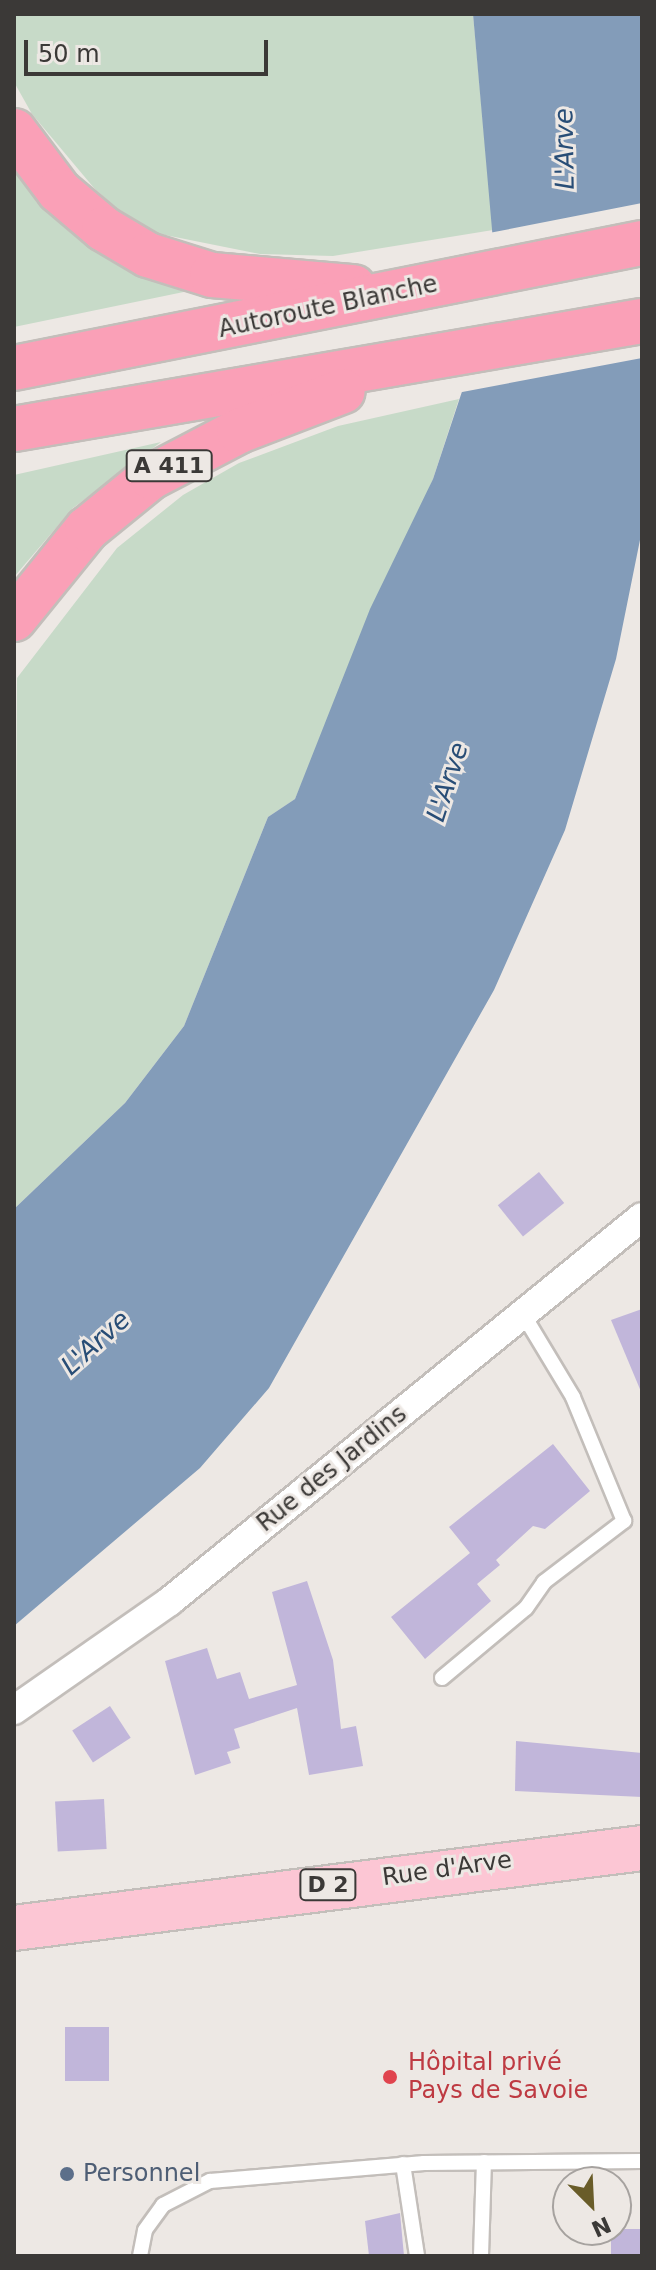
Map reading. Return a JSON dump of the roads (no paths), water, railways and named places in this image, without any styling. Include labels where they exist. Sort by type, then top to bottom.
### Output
[{"type":"highway","points":[[14,131],[59,191],[104,229],[148,255],[212,275],[390,291]]},
{"type":"highway","name":"Autoroute Blanche","points":[[14,368],[642,243]]},
{"type":"highway","points":[[14,429],[372,375],[642,321]]},
{"type":"highway","name":"A 411","points":[[14,619],[87,529],[151,477],[239,431],[372,375]]},
{"type":"main road","name":"Rue d'Arve","points":[[14,1928],[642,1848]]},
{"type":"street","name":"Rue des Jardins","points":[[14,1710],[170,1601],[642,1217]]},
{"type":"lane","points":[[442,1678],[526,1608],[544,1582],[624,1521],[573,1397],[523,1314]]},
{"type":"lane","points":[[140,2256],[156,2213],[202,2183],[403,2164],[642,2161]]},
{"type":"lane","points":[[481,2256],[484,2162]]},
{"type":"lane","points":[[403,2164],[417,2256]]},
{"type":"water","name":"L'Arve","points":[[473,14],[642,14],[642,530],[616,659],[565,830],[494,990],[269,1388],[200,1468],[14,1626],[14,1209],[125,1103],[184,1026],[268,817],[295,799],[370,609],[433,479],[497,286]]},
{"type":"place","name":"Hôpital privé Pays de Savoie","points":[[390,2077]]},
{"type":"place","name":"Personnel","points":[[67,2174]]}]
